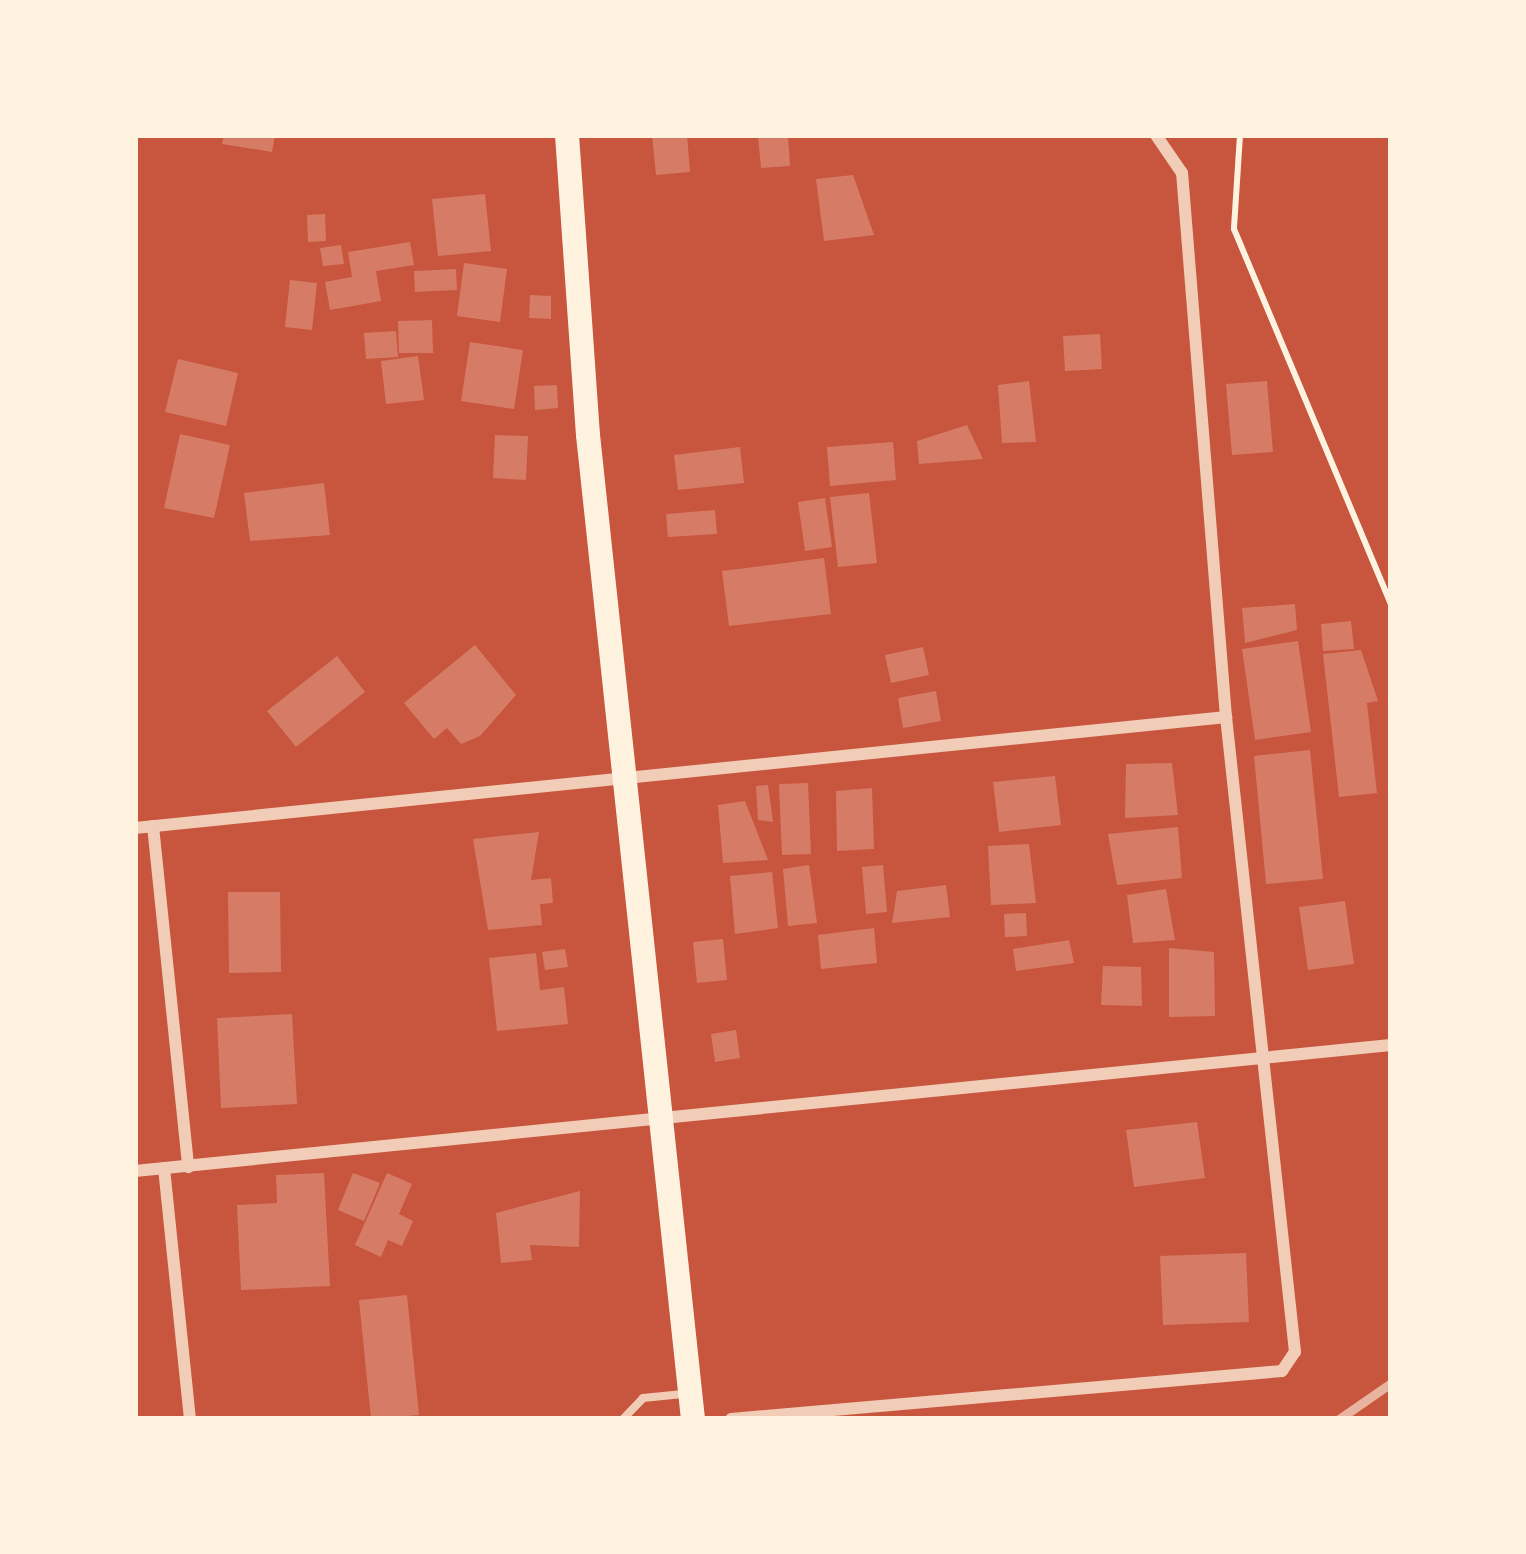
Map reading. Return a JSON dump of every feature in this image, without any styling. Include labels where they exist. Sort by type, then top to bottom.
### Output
[{"type":"main road","points":[[568,135],[622,776],[692,1406]]},
{"type":"street","points":[[730,1419],[1282,1371],[1295,1352],[1267,1056],[1226,717],[1182,173],[1156,135]]},
{"type":"street","points":[[135,828],[1226,717]]},
{"type":"street","points":[[154,826],[188,1166]]},
{"type":"street","points":[[135,1171],[1391,1046]]},
{"type":"street","points":[[164,1168],[190,1419]]},
{"type":"lane","points":[[623,1419],[643,1398],[692,1406]]},
{"type":"path","points":[[1240,135],[1234,229],[1391,604]]},
{"type":"building","points":[[224,135],[275,135],[272,152],[222,144]]},
{"type":"building","points":[[652,135],[687,135],[690,172],[656,175]]},
{"type":"building","points":[[758,135],[788,135],[790,166],[761,168]]},
{"type":"building","points":[[853,175],[874,235],[824,241],[816,179]]},
{"type":"building","points":[[485,194],[491,251],[438,256],[432,199]]},
{"type":"building","points":[[325,214],[326,241],[308,242],[307,215]]},
{"type":"building","points":[[410,242],[414,265],[376,271],[381,301],[330,310],[325,282],[352,277],[348,252]]},
{"type":"building","points":[[341,245],[344,264],[323,266],[320,248]]},
{"type":"building","points":[[464,263],[507,269],[500,322],[457,316]]},
{"type":"building","points":[[456,269],[457,290],[415,292],[414,271]]},
{"type":"building","points":[[290,280],[317,283],[312,330],[285,327]]},
{"type":"building","points":[[530,295],[551,296],[551,319],[529,318]]},
{"type":"building","points":[[432,320],[433,353],[399,353],[398,321]]},
{"type":"building","points":[[396,331],[398,357],[366,359],[364,333]]},
{"type":"building","points":[[1100,334],[1102,369],[1065,371],[1063,336]]},
{"type":"building","points":[[470,342],[523,350],[514,409],[461,401]]},
{"type":"building","points":[[418,356],[424,400],[386,404],[381,361]]},
{"type":"building","points":[[178,359],[238,373],[226,426],[165,412]]},
{"type":"building","points":[[1029,381],[1036,442],[1002,443],[998,385]]},
{"type":"building","points":[[1267,381],[1273,452],[1232,455],[1226,384]]},
{"type":"building","points":[[557,385],[558,408],[535,410],[534,386]]},
{"type":"building","points":[[967,425],[983,459],[919,464],[917,441]]},
{"type":"building","points":[[180,434],[230,445],[214,518],[164,508]]},
{"type":"building","points":[[495,435],[528,436],[526,480],[493,478]]},
{"type":"building","points":[[893,442],[896,480],[830,486],[827,447]]},
{"type":"building","points":[[740,447],[744,483],[678,490],[674,455]]},
{"type":"building","points":[[324,483],[330,535],[250,541],[244,493]]},
{"type":"building","points":[[869,493],[877,563],[838,567],[830,497]]},
{"type":"building","points":[[825,498],[832,547],[805,551],[798,502]]},
{"type":"building","points":[[715,510],[717,534],[668,537],[666,514]]},
{"type":"building","points":[[824,558],[831,614],[729,626],[722,571]]},
{"type":"building","points":[[1295,604],[1297,630],[1245,643],[1242,608]]},
{"type":"building","points":[[1351,621],[1354,649],[1323,651],[1321,624]]},
{"type":"building","points":[[1298,641],[1311,732],[1255,740],[1242,649]]},
{"type":"building","points":[[475,645],[516,695],[480,736],[461,744],[447,728],[434,739],[404,703]]},
{"type":"building","points":[[923,647],[929,675],[891,683],[885,655]]},
{"type":"building","points":[[1361,650],[1378,701],[1367,703],[1377,793],[1339,797],[1323,654]]},
{"type":"building","points":[[337,656],[365,692],[296,747],[267,711]]},
{"type":"building","points":[[936,691],[941,721],[903,728],[898,698]]},
{"type":"building","points":[[1310,750],[1323,879],[1266,884],[1254,756]]},
{"type":"building","points":[[1172,763],[1178,815],[1125,818],[1126,764]]},
{"type":"building","points":[[1055,776],[1061,825],[999,832],[993,782]]},
{"type":"building","points":[[808,783],[811,854],[782,855],[779,784]]},
{"type":"building","points":[[768,785],[773,822],[758,820],[756,786]]},
{"type":"building","points":[[872,788],[874,849],[837,851],[836,791]]},
{"type":"building","points":[[745,801],[768,860],[723,863],[718,805]]},
{"type":"building","points":[[1178,827],[1182,878],[1117,885],[1108,834]]},
{"type":"building","points":[[539,832],[531,880],[551,878],[553,903],[540,904],[542,925],[488,930],[473,839]]},
{"type":"building","points":[[1029,844],[1036,903],[991,905],[988,846]]},
{"type":"building","points":[[809,865],[817,923],[788,926],[783,869]]},
{"type":"building","points":[[883,865],[887,912],[866,914],[862,867]]},
{"type":"building","points":[[772,872],[778,928],[735,934],[730,876]]},
{"type":"building","points":[[946,885],[950,917],[892,923],[897,891]]},
{"type":"building","points":[[1166,889],[1175,940],[1133,943],[1127,895]]},
{"type":"building","points":[[228,892],[280,892],[281,972],[229,973]]},
{"type":"building","points":[[1345,901],[1354,964],[1308,970],[1299,907]]},
{"type":"building","points":[[1026,913],[1027,936],[1005,937],[1004,914]]},
{"type":"building","points":[[874,928],[877,963],[821,969],[818,935]]},
{"type":"building","points":[[723,939],[727,980],[697,983],[693,942]]},
{"type":"building","points":[[1069,940],[1074,963],[1016,971],[1013,949]]},
{"type":"building","points":[[1169,948],[1214,952],[1215,1016],[1169,1017]]},
{"type":"building","points":[[565,949],[568,967],[545,970],[542,952]]},
{"type":"building","points":[[536,953],[540,990],[564,987],[568,1024],[497,1031],[489,958]]},
{"type":"building","points":[[1103,966],[1141,967],[1142,1006],[1101,1005]]},
{"type":"building","points":[[292,1014],[297,1104],[221,1108],[217,1018]]},
{"type":"building","points":[[736,1030],[740,1058],[715,1062],[711,1034]]},
{"type":"building","points":[[1197,1122],[1205,1178],[1134,1187],[1126,1130]]},
{"type":"building","points":[[324,1173],[330,1286],[241,1290],[237,1205],[277,1203],[276,1175]]},
{"type":"building","points":[[353,1173],[380,1183],[364,1221],[338,1210]]},
{"type":"building","points":[[387,1173],[412,1184],[399,1214],[413,1221],[402,1246],[388,1240],[381,1257],[355,1245]]},
{"type":"building","points":[[580,1191],[579,1247],[530,1245],[532,1260],[501,1263],[496,1213]]},
{"type":"building","points":[[1246,1253],[1249,1322],[1163,1325],[1160,1256]]},
{"type":"building","points":[[407,1295],[419,1415],[371,1419],[359,1300]]},
{"type":"railway","points":[[1339,1419],[1391,1383]]}]
